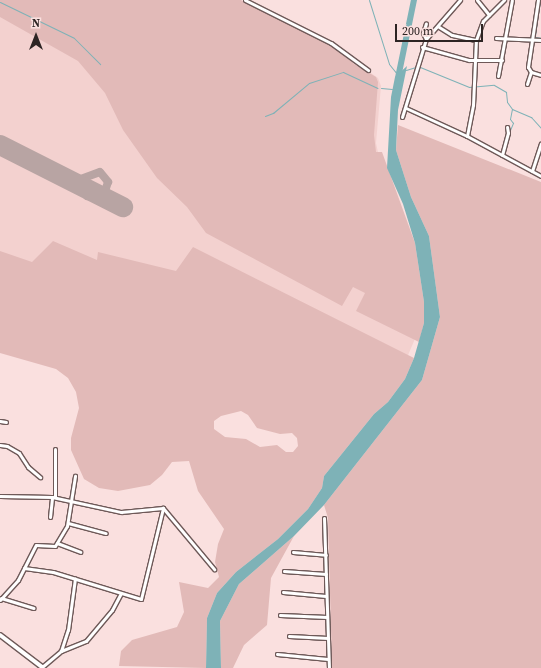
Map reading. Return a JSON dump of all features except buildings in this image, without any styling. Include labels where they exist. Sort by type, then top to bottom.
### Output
[{"type":"main road","points":[[0,635],[42,667]]},
{"type":"street","points":[[245,0],[331,43],[368,70]]},
{"type":"street","points":[[402,117],[406,108],[422,47],[426,39],[439,27],[460,0]]},
{"type":"street","points":[[477,0],[489,15]]},
{"type":"street","points":[[467,136],[474,105],[476,40],[483,21],[504,0]]},
{"type":"street","points":[[498,76],[512,0]]},
{"type":"street","points":[[538,0],[528,67],[531,72],[541,75]]},
{"type":"street","points":[[426,23],[423,33],[426,39]]},
{"type":"street","points":[[439,27],[452,35],[476,40]]},
{"type":"street","points":[[496,38],[505,40],[541,40]]},
{"type":"street","points":[[422,47],[475,60],[502,60]]},
{"type":"street","points":[[527,84],[531,72]]},
{"type":"street","points":[[406,108],[467,136],[541,176]]},
{"type":"street","points":[[502,155],[508,133],[507,127]]},
{"type":"street","points":[[532,171],[540,155],[541,143]]},
{"type":"street","points":[[0,421],[6,422]]},
{"type":"street","points":[[0,445],[7,446],[19,453],[40,477]]},
{"type":"street","points":[[50,517],[54,497],[55,449]]},
{"type":"street","points":[[32,608],[1,599],[24,568],[36,545],[55,546],[57,543],[68,523],[75,476]]},
{"type":"street","points":[[0,496],[54,497],[121,512],[163,508]]},
{"type":"street","points":[[163,508],[214,570]]},
{"type":"street","points":[[24,568],[53,572],[142,599],[163,508]]},
{"type":"street","points":[[324,518],[329,668]]},
{"type":"street","points":[[68,523],[106,533]]},
{"type":"street","points":[[57,543],[80,552]]},
{"type":"street","points":[[293,552],[326,555]]},
{"type":"street","points":[[284,571],[326,574]]},
{"type":"street","points":[[61,651],[68,630],[75,578]]},
{"type":"street","points":[[283,592],[326,596]]},
{"type":"street","points":[[42,667],[61,651],[86,641],[112,610],[121,593]]},
{"type":"street","points":[[280,614],[327,617]]},
{"type":"street","points":[[289,636],[328,638]]},
{"type":"street","points":[[277,654],[328,659]]},
{"type":"shaded area","points":[[0,0],[331,45],[378,78],[381,86],[376,143],[417,334],[395,386],[294,432],[276,410],[63,371],[0,349]]},
{"type":"shaded area","points":[[0,0],[241,0],[331,44],[354,64],[376,77],[378,82],[374,135],[376,152],[382,152],[415,243],[424,302],[424,323],[419,342],[356,311],[365,293],[353,287],[342,306],[206,233],[187,207],[157,178],[123,130],[105,93],[78,61],[0,17]]},
{"type":"shaded area","points":[[398,125],[541,182],[541,668],[332,668],[328,518],[324,505],[422,380],[440,317],[429,236],[411,197],[396,150]]},
{"type":"shaded area","points":[[53,241],[97,260],[98,252],[176,271],[193,247],[414,358],[405,379],[388,402],[374,414],[324,476],[322,488],[308,509],[278,539],[236,572],[217,593],[207,618],[206,668],[119,666],[121,651],[132,640],[177,627],[184,612],[179,582],[208,588],[219,577],[215,562],[218,544],[224,529],[198,491],[189,461],[172,462],[162,475],[150,485],[118,491],[99,488],[84,479],[71,450],[71,438],[79,408],[76,392],[68,378],[56,369],[0,353],[0,251],[32,262]],"holes":[[[241,411],[248,415],[257,428],[280,434],[292,433],[297,438],[298,446],[293,452],[286,452],[277,445],[260,447],[246,439],[225,437],[214,429],[214,421],[221,416]]]},
{"type":"shaded area","points":[[294,536],[271,578],[267,625],[244,645],[233,668],[221,668],[220,621],[239,584]]},
{"type":"water","points":[[407,66],[398,110],[396,150],[411,197],[429,236],[440,317],[422,380],[324,505],[294,536],[239,584],[220,621],[221,668],[206,668],[207,618],[217,593],[236,572],[278,539],[308,509],[322,488],[324,476],[374,414],[388,402],[405,379],[414,358],[424,323],[424,302],[415,243],[403,204],[387,168],[391,97],[395,77]]},
{"type":"waterway","points":[[369,0],[389,64],[398,75]]},
{"type":"waterway","points":[[398,78],[414,0]]},
{"type":"waterway","points":[[540,0],[535,37],[541,38]]},
{"type":"waterway","points":[[0,2],[74,38],[100,64]]},
{"type":"waterway","points":[[496,76],[499,64]]},
{"type":"waterway","points":[[406,70],[416,67]]},
{"type":"waterway","points":[[420,67],[469,87],[494,85],[506,92],[507,102],[512,109],[531,117],[541,128]]},
{"type":"waterway","points":[[265,116],[273,113],[309,83],[343,72],[377,88]]},
{"type":"waterway","points":[[381,88],[392,89]]},
{"type":"waterway","points":[[510,130],[513,123],[510,119],[512,109]]},
{"type":"taxiway","points":[[64,177],[78,180],[100,172],[108,182],[104,194],[96,198],[87,196],[79,185]]},
{"type":"runway","points":[[0,145],[123,207]]}]
